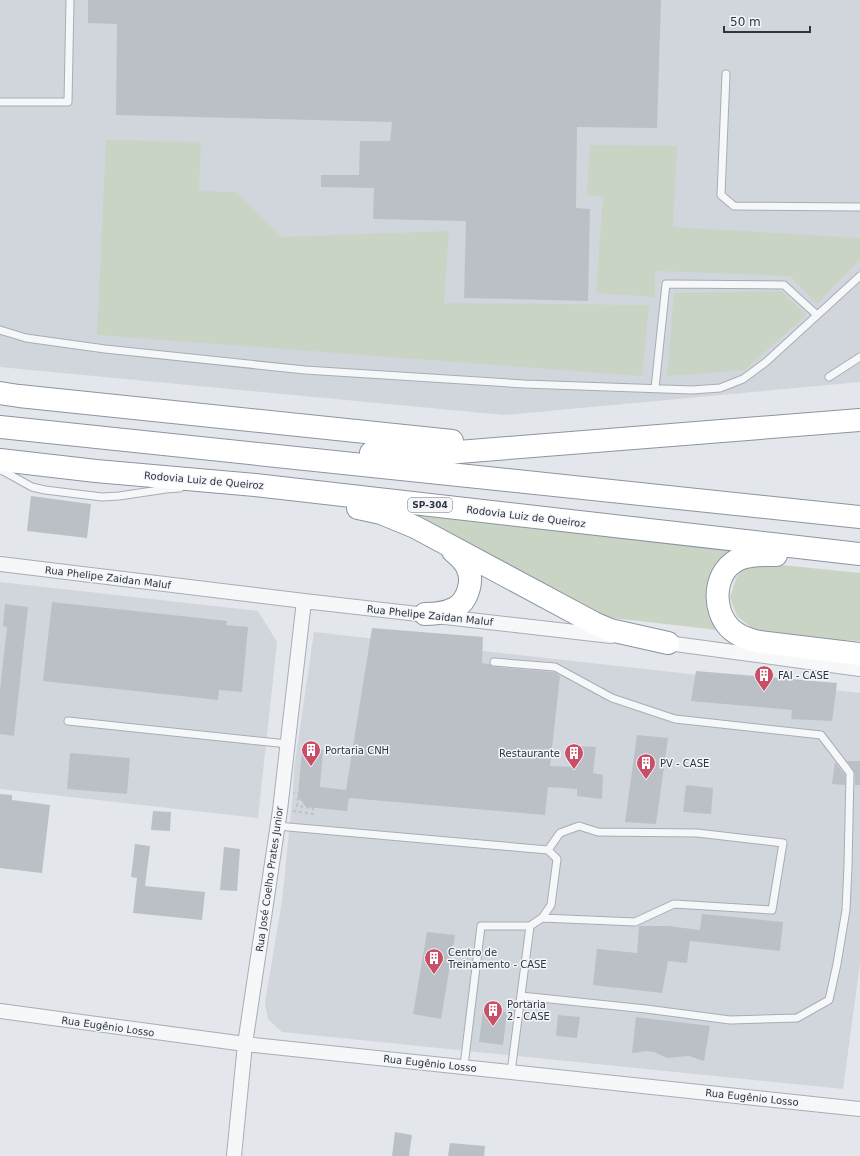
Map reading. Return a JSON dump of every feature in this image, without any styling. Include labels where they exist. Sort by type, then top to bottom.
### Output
[{"type":"highway","points":[[0,393],[515,447]]},
{"type":"highway","points":[[118,439],[379,454],[446,453],[860,420]]},
{"type":"highway","points":[[0,427],[860,517]]},
{"type":"highway","name":"Rodovia Luiz de Queiroz","points":[[0,460],[96,471],[255,485],[860,554]]},
{"type":"highway","points":[[255,485],[381,513],[416,527],[594,623],[610,630],[668,643]]},
{"type":"highway","points":[[424,614],[436,614],[455,608],[464,598],[469,585],[470,576],[468,568],[463,560],[443,542]]},
{"type":"highway","points":[[860,558],[753,554],[740,558],[730,565],[722,575],[717,600],[725,623],[732,631],[745,638],[760,642],[860,654]]},
{"type":"street","name":"Rua Phelipe Zaidan Maluf","points":[[0,564],[668,643],[860,669]]},
{"type":"street","name":"Rua José Coelho Prates Junior","points":[[234,1156],[245,1044],[280,810],[304,601]]},
{"type":"street","name":"Rua Eugênio Losso","points":[[0,1011],[245,1044],[860,1109]]},
{"type":"lane","points":[[0,102],[68,102],[70,0]]},
{"type":"lane","points":[[726,74],[721,195],[734,206],[860,207]]},
{"type":"lane","points":[[0,330],[26,338],[105,349],[305,370],[524,384],[692,390],[720,388],[743,379],[766,362],[860,276]]},
{"type":"lane","points":[[655,388],[666,284],[784,285],[817,315]]},
{"type":"lane","points":[[830,377],[860,357]]},
{"type":"lane","points":[[0,470],[32,488],[102,497],[166,489],[255,485]]},
{"type":"lane","points":[[494,662],[555,667],[612,698],[675,719],[821,735],[850,773],[846,910],[829,1000],[797,1018],[730,1020],[646,1008],[521,996]]},
{"type":"lane","points":[[68,721],[288,744]]},
{"type":"lane","points":[[277,826],[548,850],[557,859],[551,905],[542,918],[530,926],[481,926],[464,1066]]},
{"type":"lane","points":[[542,918],[635,922],[674,904],[772,910],[783,843],[697,833],[598,832],[579,826],[560,833],[548,850]]},
{"type":"lane","points":[[511,1072],[530,926]]},
{"type":"path","points":[[280,810],[313,814],[313,808],[297,806],[299,793]]},
{"type":"shaded area","points":[[0,0],[860,0],[860,382],[504,415],[0,367]]},
{"type":"shaded area","points":[[0,582],[258,611],[277,642],[258,818],[0,789]]},
{"type":"shaded area","points":[[314,632],[860,693],[860,963],[843,1089],[282,1032],[268,1019],[265,1003],[282,901],[294,769]]},
{"type":"green space","points":[[106,140],[201,142],[199,191],[235,192],[282,237],[449,231],[444,303],[649,305],[642,376],[97,335]]},
{"type":"green space","points":[[590,145],[677,146],[673,227],[860,238],[860,259],[817,304],[790,276],[655,271],[655,297],[596,293],[603,197],[587,195]]},
{"type":"green space","points":[[781,291],[806,315],[745,370],[667,376],[674,293]]},
{"type":"green space","points":[[402,511],[745,552],[727,563],[727,631],[604,617]]},
{"type":"green space","points":[[761,563],[860,573],[860,641],[809,638],[754,630],[737,616],[730,598],[736,578],[743,568]]},
{"type":"building","points":[[88,0],[661,0],[657,128],[577,127],[576,208],[590,209],[588,301],[464,298],[466,221],[373,219],[374,188],[321,187],[321,175],[359,175],[360,141],[390,141],[392,122],[116,115],[117,24],[88,23]]},
{"type":"building","points":[[31,496],[91,504],[87,538],[27,531]]},
{"type":"building","points":[[52,602],[227,621],[226,625],[248,627],[242,692],[219,690],[218,700],[43,681]]},
{"type":"building","points":[[5,604],[28,607],[14,736],[0,734],[0,690],[7,627],[3,626]]},
{"type":"building","points":[[372,628],[483,637],[482,663],[489,664],[494,667],[554,672],[560,676],[550,766],[573,767],[575,746],[596,747],[593,773],[603,775],[602,799],[577,796],[577,789],[548,787],[545,815],[349,798],[347,811],[306,807],[298,797],[302,748],[323,750],[320,787],[346,790]]},
{"type":"building","name":"FAI - CASE","points":[[696,671],[837,683],[832,721],[791,719],[792,710],[691,701]]},
{"type":"building","name":"PV - CASE","points":[[637,735],[668,738],[656,824],[625,822]]},
{"type":"building","points":[[70,753],[130,758],[127,794],[67,789]]},
{"type":"building","points":[[847,761],[860,761],[860,785],[855,785],[855,773]]},
{"type":"building","points":[[835,762],[845,775],[845,785],[832,784]]},
{"type":"building","points":[[686,785],[713,788],[711,814],[683,812]]},
{"type":"building","points":[[0,794],[12,795],[12,800],[50,805],[42,873],[0,868]]},
{"type":"building","points":[[153,811],[171,812],[170,831],[151,830]]},
{"type":"building","points":[[135,844],[150,846],[145,886],[205,892],[202,920],[133,913],[137,878],[131,877]]},
{"type":"building","points":[[224,847],[240,849],[237,891],[220,890]]},
{"type":"building","points":[[702,914],[783,922],[780,951],[690,941],[687,963],[668,961],[662,993],[593,985],[597,949],[637,953],[639,926],[668,926],[700,930]]},
{"type":"building","name":"Centro de Treinamento - CASE","points":[[427,932],[455,935],[441,1019],[413,1014]]},
{"type":"building","name":"Portaria 2 - CASE","points":[[483,1009],[507,1012],[503,1045],[479,1042]]},
{"type":"building","points":[[558,1015],[580,1017],[577,1038],[556,1036]]},
{"type":"building","points":[[636,1017],[710,1026],[704,1061],[689,1056],[667,1058],[654,1052],[646,1051],[632,1053]]},
{"type":"building","points":[[395,1132],[412,1135],[409,1156],[392,1156]]},
{"type":"building","points":[[450,1143],[485,1146],[484,1156],[448,1156]]},
{"type":"place","name":"FAI - CASE","points":[[764,692]]},
{"type":"place","name":"Portaria CNH","points":[[311,767]]},
{"type":"place","name":"Restaurante","points":[[574,770]]},
{"type":"place","name":"PV - CASE","points":[[646,780]]},
{"type":"place","name":"Centro de Treinamento - CASE","points":[[434,975]]},
{"type":"place","name":"Portaria 2 - CASE","points":[[493,1027]]}]
